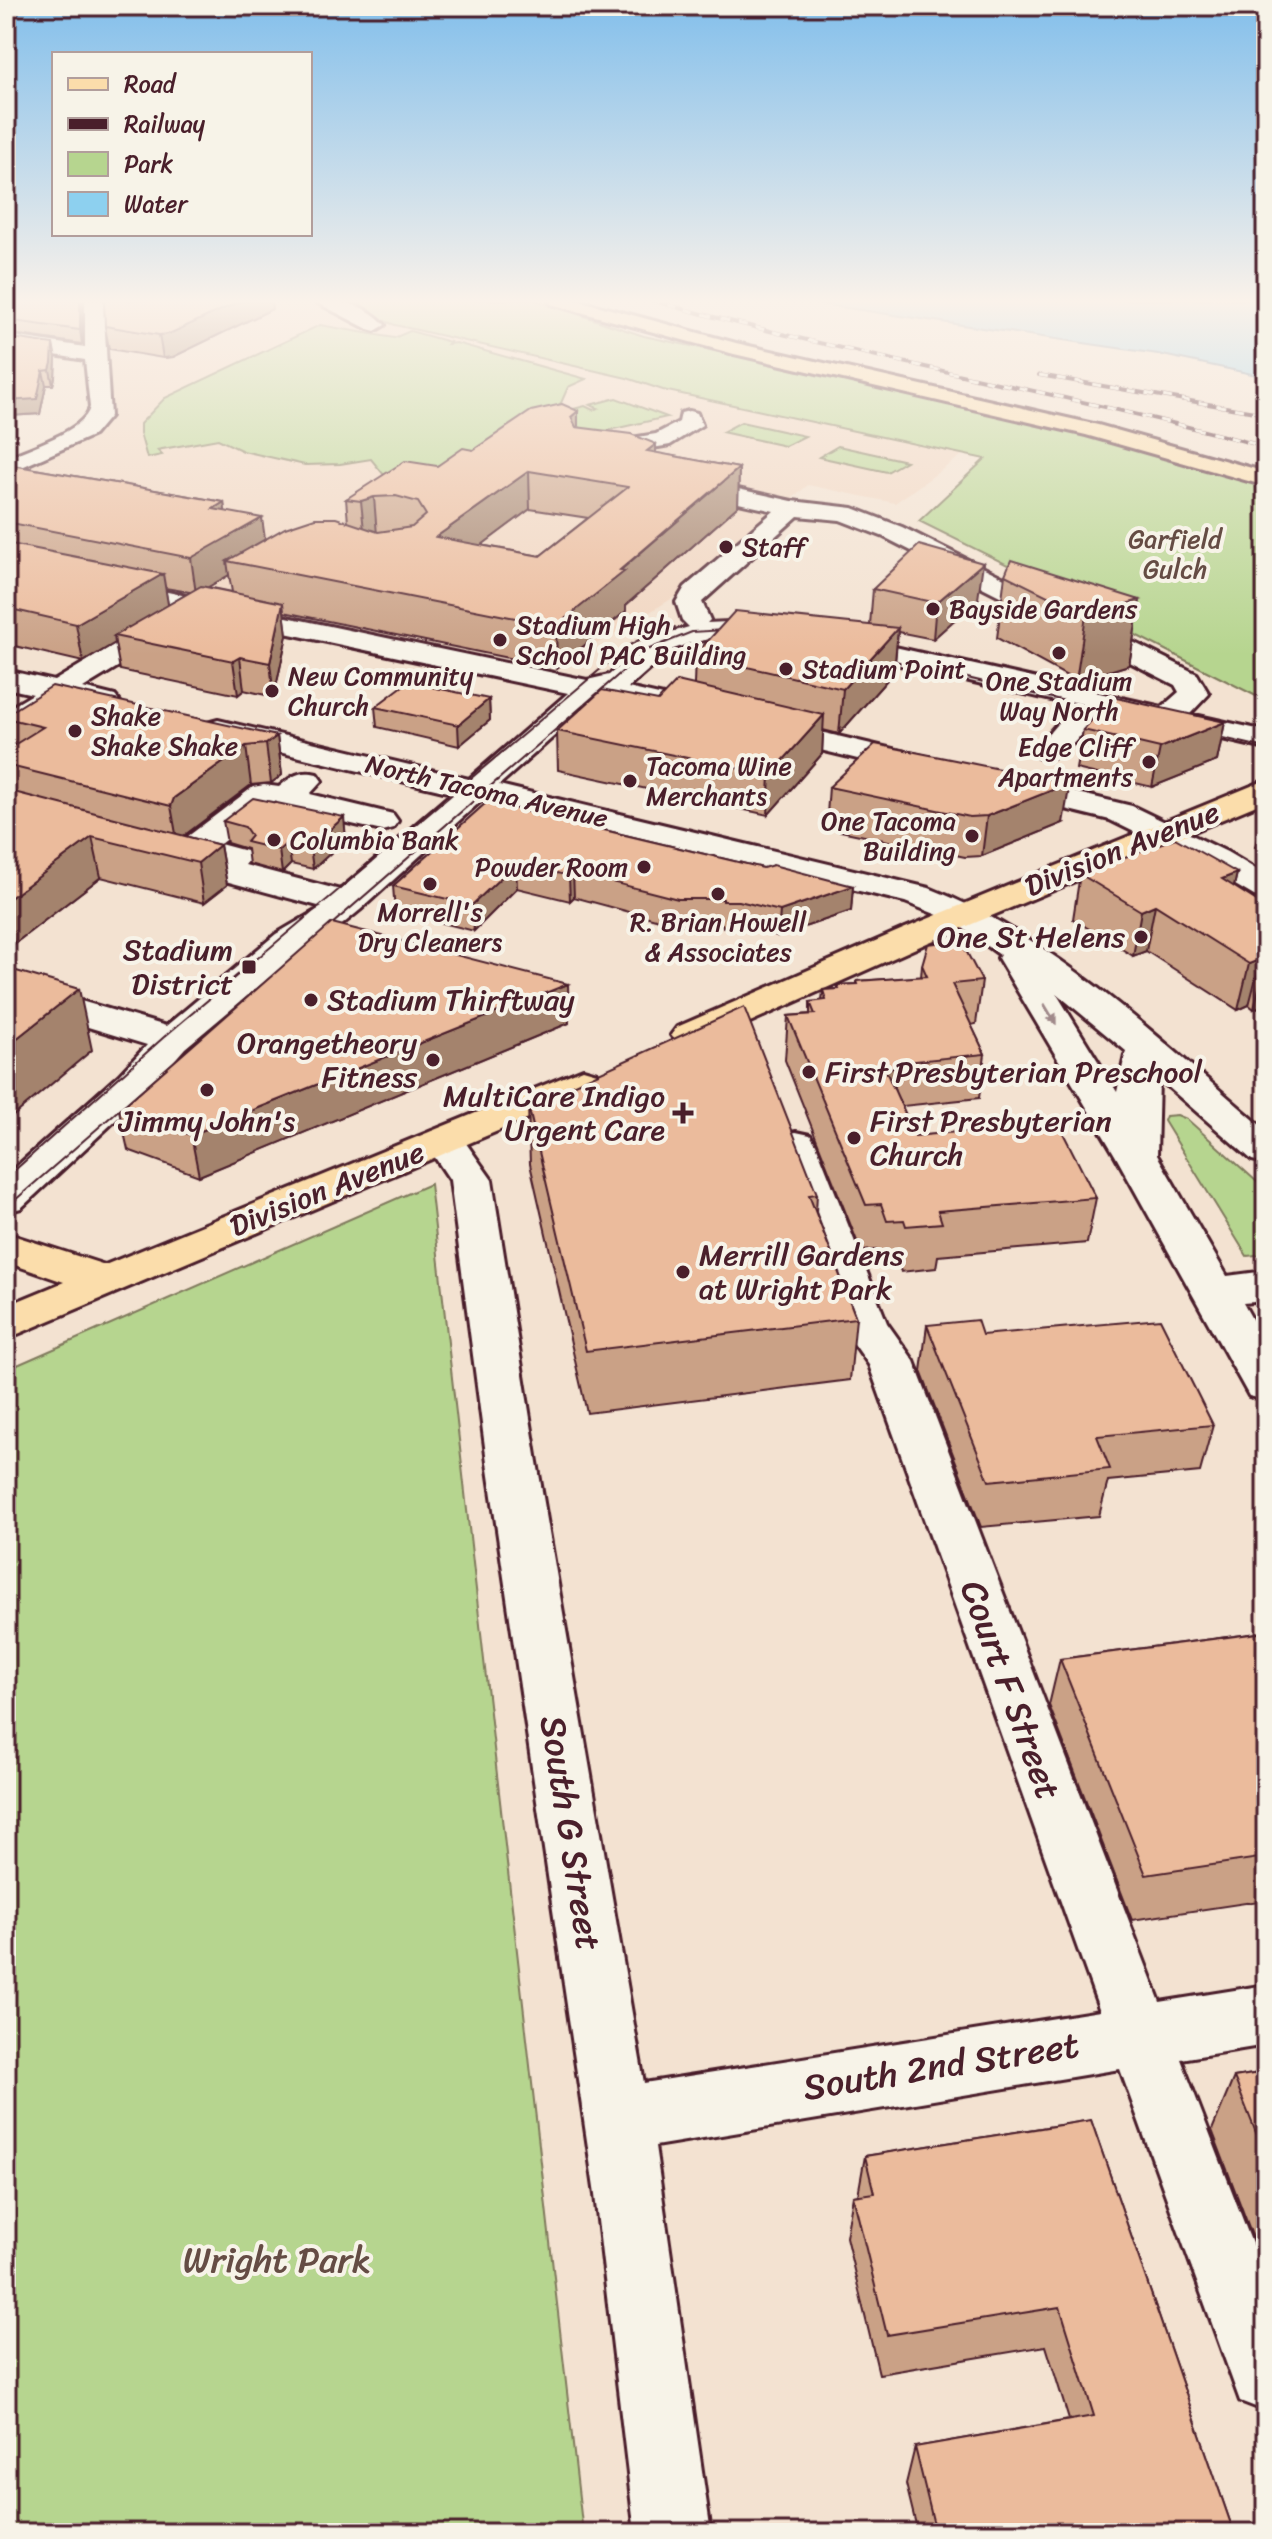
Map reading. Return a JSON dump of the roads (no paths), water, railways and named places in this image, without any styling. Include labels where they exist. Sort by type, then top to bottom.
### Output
[{"type":"main road","points":[[1044,418],[1266,479]]},
{"type":"main road","points":[[1097,418],[1266,464]]},
{"type":"main road","name":"Division Avenue","points":[[658,1049],[761,1053],[965,914],[1165,834],[1266,789]]},
{"type":"main road","name":"Division Avenue","points":[[6,1324],[103,1280],[444,1141],[615,1067]]},
{"type":"main road","points":[[6,1247],[103,1280]]},
{"type":"street","points":[[6,467],[94,425],[97,418]]},
{"type":"street","points":[[689,418],[691,425],[662,440],[586,453],[592,458],[670,471],[792,508],[844,513],[875,523],[1187,680],[1194,694],[1170,716]]},
{"type":"street","points":[[690,628],[689,602],[694,593],[792,508]]},
{"type":"street","points":[[6,566],[592,687],[700,713]]},
{"type":"street","points":[[6,723],[228,589]]},
{"type":"street","points":[[133,1083],[197,1046],[314,949],[316,938],[344,905],[592,687],[618,682],[661,644],[690,628]]},
{"type":"street","points":[[592,687],[584,675],[616,648],[651,629],[772,628],[1266,740]]},
{"type":"street","points":[[6,679],[128,708]]},
{"type":"street","points":[[1049,751],[1093,699]]},
{"type":"street","points":[[730,720],[957,774]]},
{"type":"street","name":"North Tacoma Avenue","points":[[187,721],[873,883],[917,895],[965,914],[1086,997],[1266,1151]]},
{"type":"street","points":[[286,798],[335,756]]},
{"type":"street","points":[[988,781],[1121,813],[1266,889]]},
{"type":"street","points":[[344,905],[267,867],[195,847],[264,794],[382,821]]},
{"type":"street","points":[[141,849],[344,905]]},
{"type":"street","points":[[6,1199],[133,1083],[172,1040],[289,942],[344,905]]},
{"type":"street","points":[[1009,947],[1136,1155],[1266,1384]]},
{"type":"street","points":[[6,990],[172,1040]]},
{"type":"street","points":[[1136,1155],[1137,1092],[1145,1049]]},
{"type":"street","name":"Court F Street","points":[[761,1053],[866,1328],[891,1361],[1266,2375]]},
{"type":"street","name":"South G Street","points":[[444,1141],[471,1180],[507,1434],[617,2120],[673,2533]]},
{"type":"street","points":[[1213,1292],[1266,1286]]},
{"type":"street","name":"South 2nd Street","points":[[617,2120],[1266,2015]]},
{"type":"tram line","points":[[6,1178],[164,1037],[628,646],[648,635],[675,627]]},
{"type":"tram line","points":[[6,1208],[647,650],[692,632],[741,629]]},
{"type":"tram line","points":[[874,656],[1124,715]]},
{"type":"tram line","points":[[1201,733],[1266,748]]},
{"type":"railway","points":[[1153,418],[1266,447]]},
{"type":"place","name":"Staff","points":[[726,547]]},
{"type":"place","name":"Bayside Gardens","points":[[933,609]]},
{"type":"place","name":"Stadium High School PAC Building","points":[[500,640]]},
{"type":"place","name":"One Stadium Way North","points":[[1059,653]]},
{"type":"place","name":"Stadium Point","points":[[786,669]]},
{"type":"place","name":"New Community Church","points":[[272,691]]},
{"type":"place","name":"Shake Shake Shake","points":[[75,731]]},
{"type":"place","name":"Edge Cliff Apartments","points":[[1149,762]]},
{"type":"place","name":"Tacoma Wine Merchants","points":[[630,781]]},
{"type":"place","name":"One Tacoma Building","points":[[972,836]]},
{"type":"place","name":"Columbia Bank","points":[[274,840]]},
{"type":"place","name":"Powder Room","points":[[644,867]]},
{"type":"place","name":"Morrell's Dry Cleaners","points":[[430,884]]},
{"type":"place","name":"R. Brian Howell & Associates","points":[[718,894]]},
{"type":"place","name":"One St Helens","points":[[1141,937]]},
{"type":"place","name":"Stadium District","points":[[249,967]]},
{"type":"place","name":"Stadium Thirftway","points":[[311,1000]]},
{"type":"place","name":"Orangetheory Fitness","points":[[433,1060]]},
{"type":"place","name":"First Presbyterian Preschool","points":[[809,1072]]},
{"type":"place","name":"Jimmy John's","points":[[207,1090]]},
{"type":"place","name":"MultiCare Indigo Urgent Care","points":[[683,1113]]},
{"type":"place","name":"First Presbyterian Church","points":[[854,1138]]},
{"type":"place","name":"Merrill Gardens at Wright Park","points":[[683,1272]]},
{"type":"park label","name":"Garfield Gulch","points":[[1175,554]]},
{"type":"park label","name":"Wright Park","points":[[277,2260]]}]
